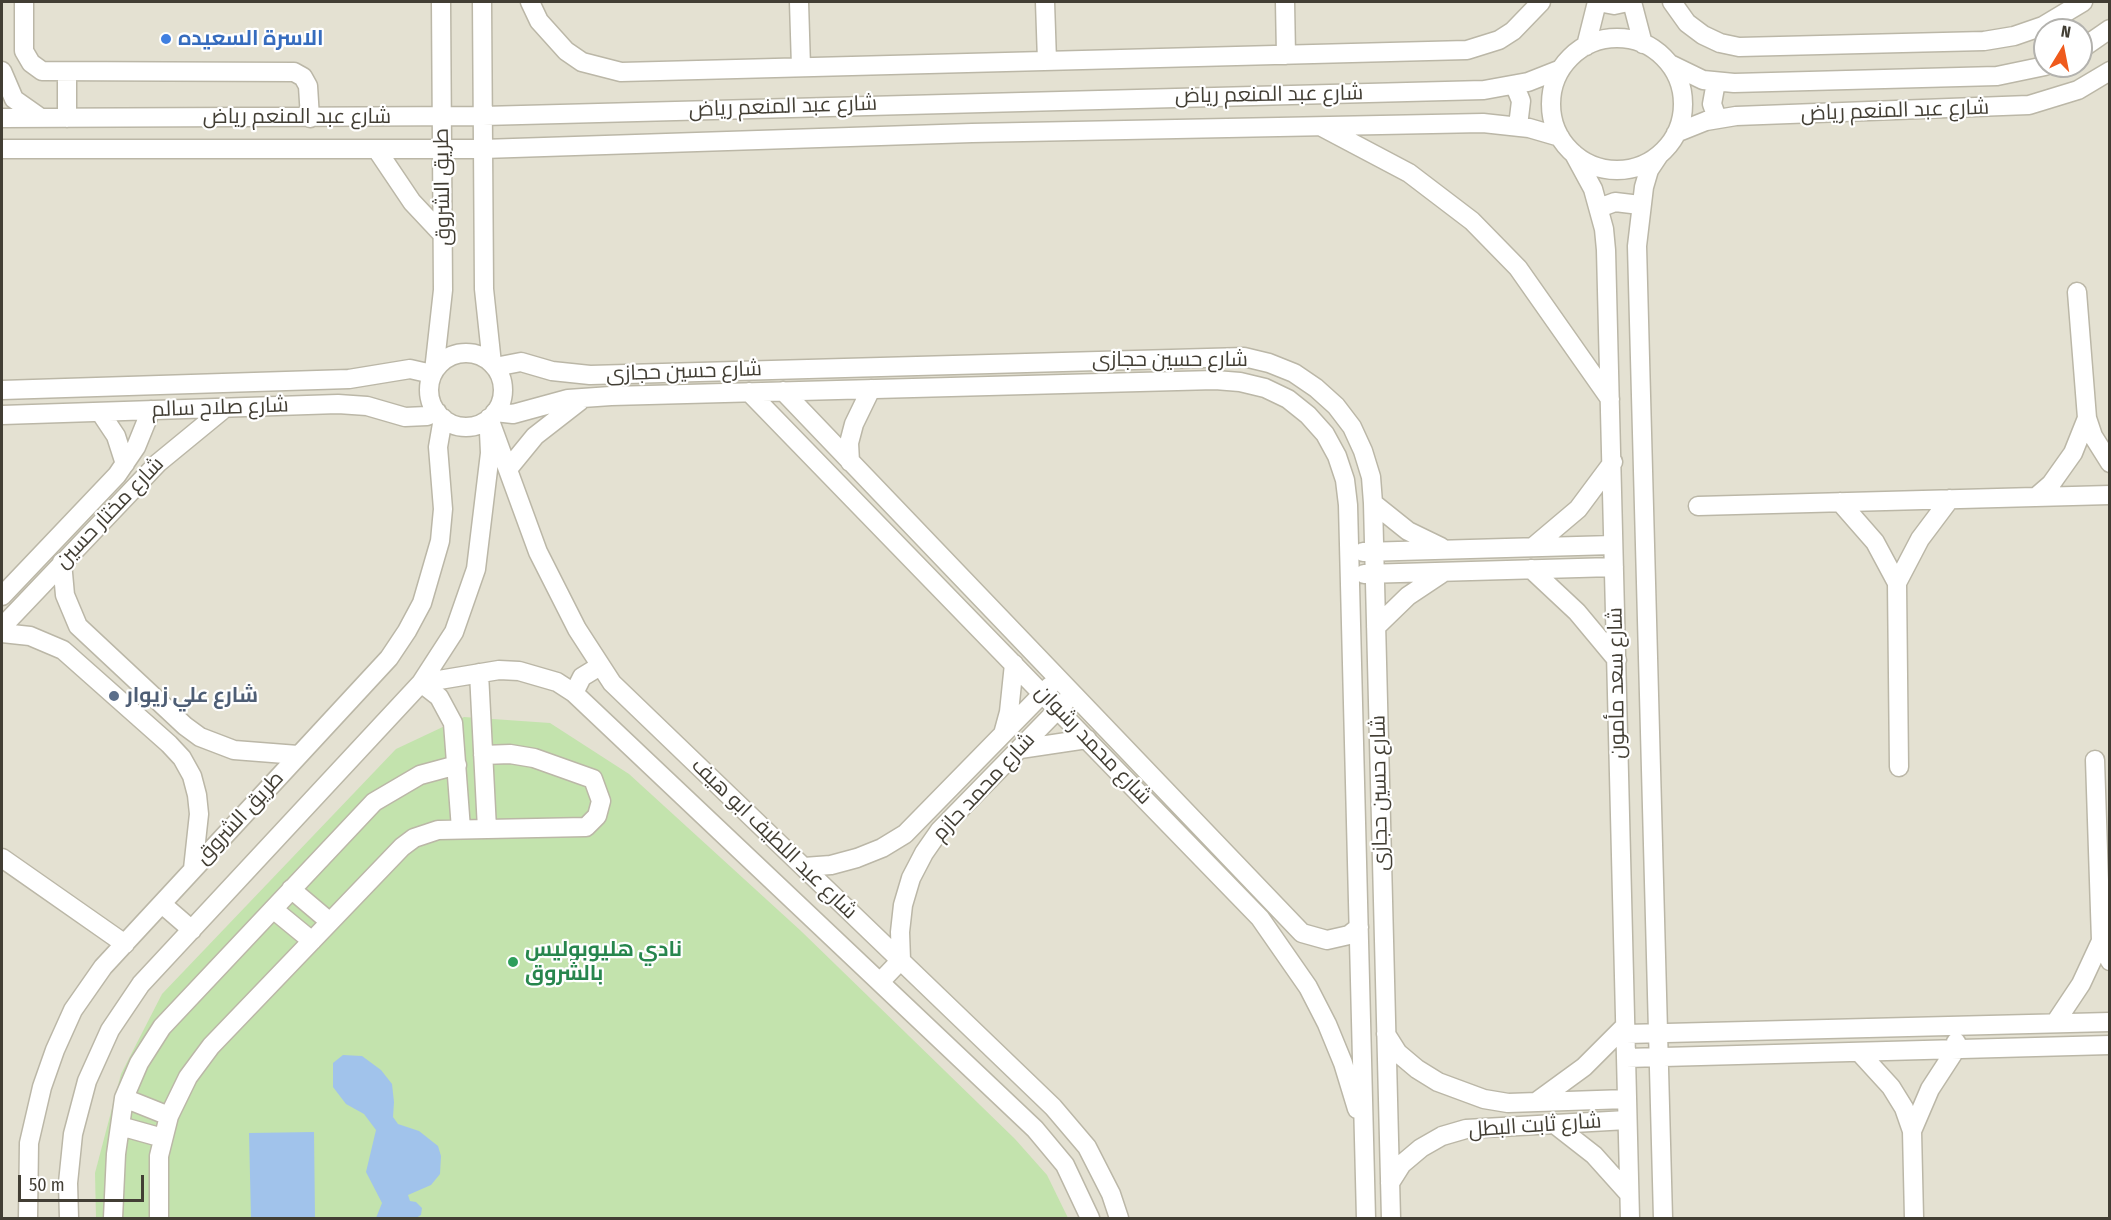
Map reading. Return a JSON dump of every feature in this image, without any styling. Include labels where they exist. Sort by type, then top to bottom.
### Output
[{"type":"street","points":[[24,2],[27,57],[42,71],[294,72],[303,77],[308,86],[310,118]]},
{"type":"street","name":"طريق الشروق","points":[[433,373],[441,317],[443,235],[441,2]]},
{"type":"street","name":"طريق الشروق","points":[[482,2],[484,297],[493,365]]},
{"type":"street","points":[[530,2],[551,38],[582,62],[601,69],[621,72],[1467,50],[1499,40],[1513,31],[1526,20],[1540,2]]},
{"type":"street","points":[[799,2],[801,67]]},
{"type":"street","points":[[1045,2],[1047,61]]},
{"type":"street","points":[[1285,2],[1286,55]]},
{"type":"street","points":[[1586,46],[1597,2],[1614,4],[1630,2],[1643,44]]},
{"type":"street","points":[[1672,2],[1687,23],[1703,35],[1720,43],[1739,47],[1984,41],[2014,36],[2043,26],[2083,2]]},
{"type":"street","points":[[2093,40],[2109,29]]},
{"type":"street","points":[[1614,38],[1643,44],[1670,64],[1677,77],[1683,105],[1676,133],[1659,155],[1632,168],[1617,170],[1587,162],[1574,154],[1560,137],[1554,124],[1551,96],[1561,69],[1586,46],[1614,38]]},
{"type":"street","name":"شارع عبد المنعم رياض","points":[[1670,64],[1692,76],[1716,82],[1997,76],[2033,68]]},
{"type":"street","name":"شارع عبد المنعم رياض","points":[[2,118],[483,116],[1484,90],[1515,86],[1561,69]]},
{"type":"street","points":[[2,71],[14,99],[32,114],[43,118]]},
{"type":"street","name":"شارع عبد المنعم رياض","points":[[1676,133],[1717,118],[2029,105],[2078,90],[2109,71]]},
{"type":"street","points":[[67,118],[68,72]]},
{"type":"street","points":[[1716,82],[1712,97],[1717,118]]},
{"type":"street","points":[[1515,86],[1521,101],[1518,126]]},
{"type":"street","points":[[970,102],[972,133]]},
{"type":"street","points":[[118,118],[118,148]]},
{"type":"street","name":"شارع عبد المنعم رياض","points":[[2,149],[483,149],[972,133],[1483,123],[1518,126],[1560,137]]},
{"type":"street","points":[[1321,126],[1409,173],[1472,221],[1518,268],[1610,399]]},
{"type":"street","points":[[377,150],[405,194],[443,235]]},
{"type":"street","name":"شارع سعد مأمون","points":[[1574,154],[1585,170],[1599,208],[1606,250],[1630,1218]]},
{"type":"street","name":"شارع سعد مأمون","points":[[1659,155],[1649,170],[1640,205],[1637,246],[1664,1218]]},
{"type":"street","points":[[1599,208],[1615,202],[1640,205]]},
{"type":"street","points":[[2077,292],[2087,418],[2093,436],[2109,463]]},
{"type":"street","points":[[461,353],[472,353],[493,365],[503,390],[490,417],[464,426],[440,415],[429,394],[433,373],[441,363],[461,353]]},
{"type":"street","name":"شارع حسين حجازى","points":[[493,365],[521,362],[552,370],[590,375],[1244,357],[1269,363],[1294,373],[1336,406],[1352,428],[1363,451],[1371,477],[1373,503],[1391,1218]]},
{"type":"street","name":"شارع صلاح سالم","points":[[2,390],[349,379],[410,369],[433,373]]},
{"type":"street","points":[[771,370],[777,391]]},
{"type":"street","name":"شارع حسين حجازى","points":[[490,417],[523,412],[560,401],[586,397],[1215,380],[1240,382],[1265,388],[1288,399],[1308,415],[1325,434],[1337,456],[1345,480],[1350,575],[1366,1209]]},
{"type":"street","points":[[850,462],[849,443],[854,424],[871,389]]},
{"type":"street","name":"شارع محمد رشوان","points":[[777,391],[850,462],[1302,933],[1327,940],[1349,935],[1359,927]]},
{"type":"street","name":"شارع محمد رشوان","points":[[749,392],[1232,887],[1286,951],[1308,987],[1343,1063],[1364,1144]]},
{"type":"street","points":[[508,469],[551,422],[586,397]]},
{"type":"street","name":"شارع صلاح سالم","points":[[2,415],[352,404],[405,417],[440,415]]},
{"type":"street","name":"شارع مختار حسين","points":[[2,627],[172,450],[225,408]]},
{"type":"street","name":"شارع مختار حسين","points":[[2,596],[125,464],[136,447],[151,410]]},
{"type":"street","points":[[100,412],[116,436],[125,464]]},
{"type":"street","name":"طريق الشروق","points":[[28,1218],[29,1143],[51,1059],[74,1010],[103,967],[389,658],[408,631],[434,572],[440,541],[443,509],[438,447],[440,415]]},
{"type":"street","name":"طريق الشروق","points":[[69,1218],[68,1183],[73,1134],[87,1081],[110,1030],[141,984],[421,683],[454,632],[472,585],[480,547],[490,453],[490,417]]},
{"type":"street","name":"شارع عبد اللطيف ابو هيف","points":[[490,417],[538,552],[556,591],[612,683],[1071,1126],[1100,1170],[1119,1218]]},
{"type":"street","points":[[2037,497],[2051,484],[2073,453],[2087,418]]},
{"type":"street","points":[[1533,547],[1578,509],[1613,462]]},
{"type":"street","points":[[1698,506],[2109,495]]},
{"type":"street","points":[[1897,583],[1920,539],[1950,499]]},
{"type":"street","points":[[1840,502],[1875,543],[1897,583],[1899,767]]},
{"type":"street","points":[[1373,503],[1408,531],[1449,550]]},
{"type":"street","points":[[1349,552],[1613,545]]},
{"type":"street","points":[[62,562],[65,595],[78,626],[185,726],[200,737],[234,750],[298,755]]},
{"type":"street","points":[[1350,575],[1614,567]]},
{"type":"street","points":[[1531,569],[1577,612],[1617,660]]},
{"type":"street","points":[[1376,627],[1408,596],[1444,572]]},
{"type":"street","points":[[2,633],[30,636],[63,650],[182,758],[192,776],[199,814],[193,869]]},
{"type":"street","points":[[1003,735],[1009,712],[1014,664]]},
{"type":"street","points":[[574,693],[582,677],[600,666]]},
{"type":"street","name":"شارع عبد اللطيف ابو هيف","points":[[421,683],[479,673],[519,671],[557,682],[574,693],[1051,1146],[1076,1185],[1090,1218]]},
{"type":"street","points":[[479,673],[487,829]]},
{"type":"street","name":"شارع محمد حازم","points":[[804,867],[831,865],[857,858],[882,848],[905,834],[1058,678]]},
{"type":"street","points":[[421,683],[439,697],[450,716],[457,765],[461,829]]},
{"type":"street","name":"شارع محمد حازم","points":[[901,960],[900,932],[903,905],[911,878],[924,853],[940,830],[1073,694]]},
{"type":"street","points":[[1020,749],[1087,739]]},
{"type":"street","points":[[159,1218],[159,1156],[163,1138],[178,1093],[198,1061],[408,842],[426,833],[461,829],[586,827],[597,816],[602,801],[593,779],[534,758],[510,754],[483,755]]},
{"type":"street","points":[[2095,760],[2101,941],[2109,961]]},
{"type":"street","points":[[113,1218],[124,1098],[139,1063],[162,1027],[374,802],[388,791],[420,775],[457,765]]},
{"type":"street","points":[[2,858],[124,944]]},
{"type":"street","points":[[291,889],[330,922]]},
{"type":"street","points":[[162,904],[192,930]]},
{"type":"street","points":[[273,909],[312,941]]},
{"type":"street","points":[[2055,1023],[2081,984],[2101,941]]},
{"type":"street","points":[[880,982],[901,960]]},
{"type":"street","points":[[1536,1102],[1584,1067],[1625,1030],[1659,1034],[2109,1022]]},
{"type":"street","points":[[1991,1025],[1992,1048]]},
{"type":"street","points":[[1912,1131],[1930,1089],[1956,1049],[1955,1026]]},
{"type":"street","name":"شارع ثابت البطل","points":[[1386,1034],[1398,1053],[1417,1069],[1460,1092],[1508,1103],[1627,1099]]},
{"type":"street","points":[[1626,1058],[2109,1045]]},
{"type":"street","points":[[1859,1052],[1891,1087],[1912,1131],[1914,1218]]},
{"type":"street","points":[[124,1098],[169,1116]]},
{"type":"street","name":"شارع ثابت البطل","points":[[1390,1191],[1402,1164],[1421,1148],[1442,1136],[1466,1129],[1628,1120]]},
{"type":"street","points":[[1553,1123],[1594,1155],[1629,1194]]},
{"type":"street","points":[[120,1126],[163,1138]]},
{"type":"street","points":[[1366,1209],[1390,1191]]},
{"type":"shaded area","points":[[2,2],[2109,2],[2109,1218],[2,1218]]},
{"type":"green space","name":"نادي هليوبوليس بالشروق","points":[[464,717],[550,723],[629,774],[801,931],[1015,1139],[1047,1175],[1068,1218],[96,1218],[95,1173],[121,1074],[162,994],[396,749]]},
{"type":"water","points":[[343,1055],[362,1056],[381,1070],[392,1084],[393,1117],[398,1124],[419,1131],[438,1146],[441,1156],[440,1174],[431,1185],[408,1195],[410,1201],[416,1202],[422,1208],[421,1215],[416,1218],[376,1218],[382,1203],[366,1172],[376,1130],[364,1114],[346,1104],[333,1087],[333,1063]]},
{"type":"water","points":[[314,1132],[315,1218],[251,1218],[249,1133]]},
{"type":"place","name":"الاسرة السعيده","points":[[166,39]]},
{"type":"place","name":"شارع علي زيوار","points":[[114,696]]},
{"type":"place","name":"نادي هليوبوليس بالشروق","points":[[513,962]]}]
